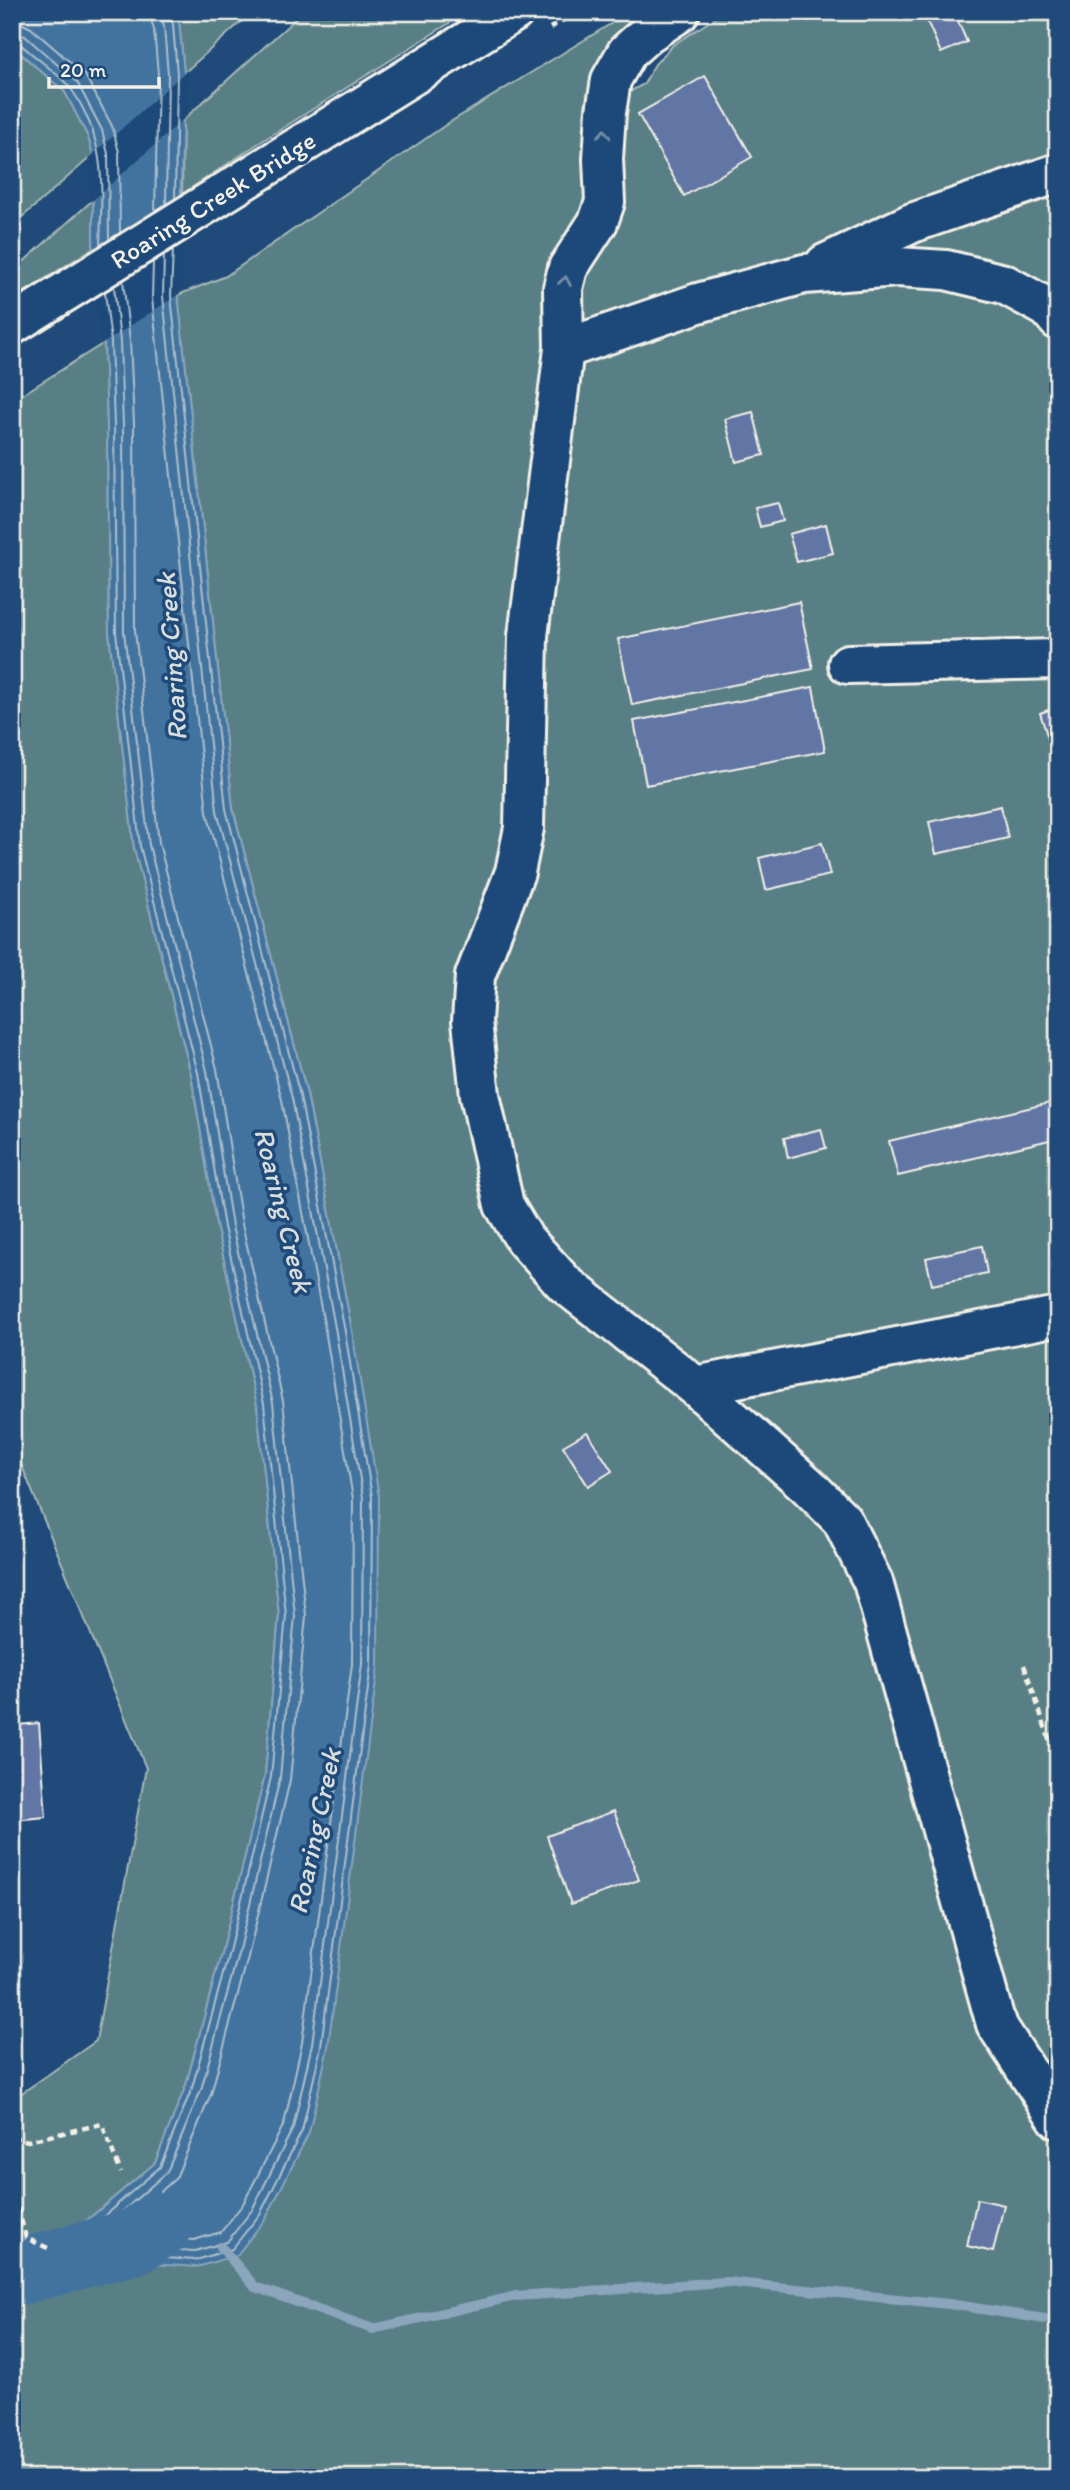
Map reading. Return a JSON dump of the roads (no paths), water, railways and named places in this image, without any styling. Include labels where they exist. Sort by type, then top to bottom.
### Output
[{"type":"main road","name":"Roaring Creek Bridge","points":[[12,325],[514,12]]},
{"type":"main road","points":[[680,12],[648,33],[627,52],[611,80],[604,148],[605,202],[598,222],[568,268],[563,288],[564,349],[528,635],[524,828],[514,872],[475,976],[472,1021],[480,1095],[504,1205],[525,1240],[565,1284],[695,1386],[807,1485],[842,1520],[873,1582],[996,2024],[1058,2119]]},
{"type":"main road","points":[[564,349],[698,303],[804,274],[912,223],[1058,173]]},
{"type":"main road","points":[[804,274],[897,267],[946,270],[1004,284],[1048,307],[1058,320]]},
{"type":"main road","points":[[848,664],[1058,659]]},
{"type":"main road","points":[[695,1386],[1058,1315]]},
{"type":"water","points":[[12,12],[174,12],[179,21],[184,73],[178,295],[233,809],[307,1094],[352,1331],[379,1497],[378,1666],[328,2047],[309,2133],[266,2218],[237,2255],[197,2267],[75,2259],[73,2232],[155,2163],[186,2085],[265,1775],[279,1615],[257,1405],[217,1229],[191,1074],[134,848],[109,632],[107,425],[104,343],[93,248],[93,155],[88,137],[65,92],[12,46]]},
{"type":"waterway","name":"Roaring Creek","points":[[12,2274],[136,2241],[159,2225]]},
{"type":"waterway","points":[[221,2247],[255,2287],[373,2329],[516,2296],[725,2282],[949,2304],[1058,2321]]}]
